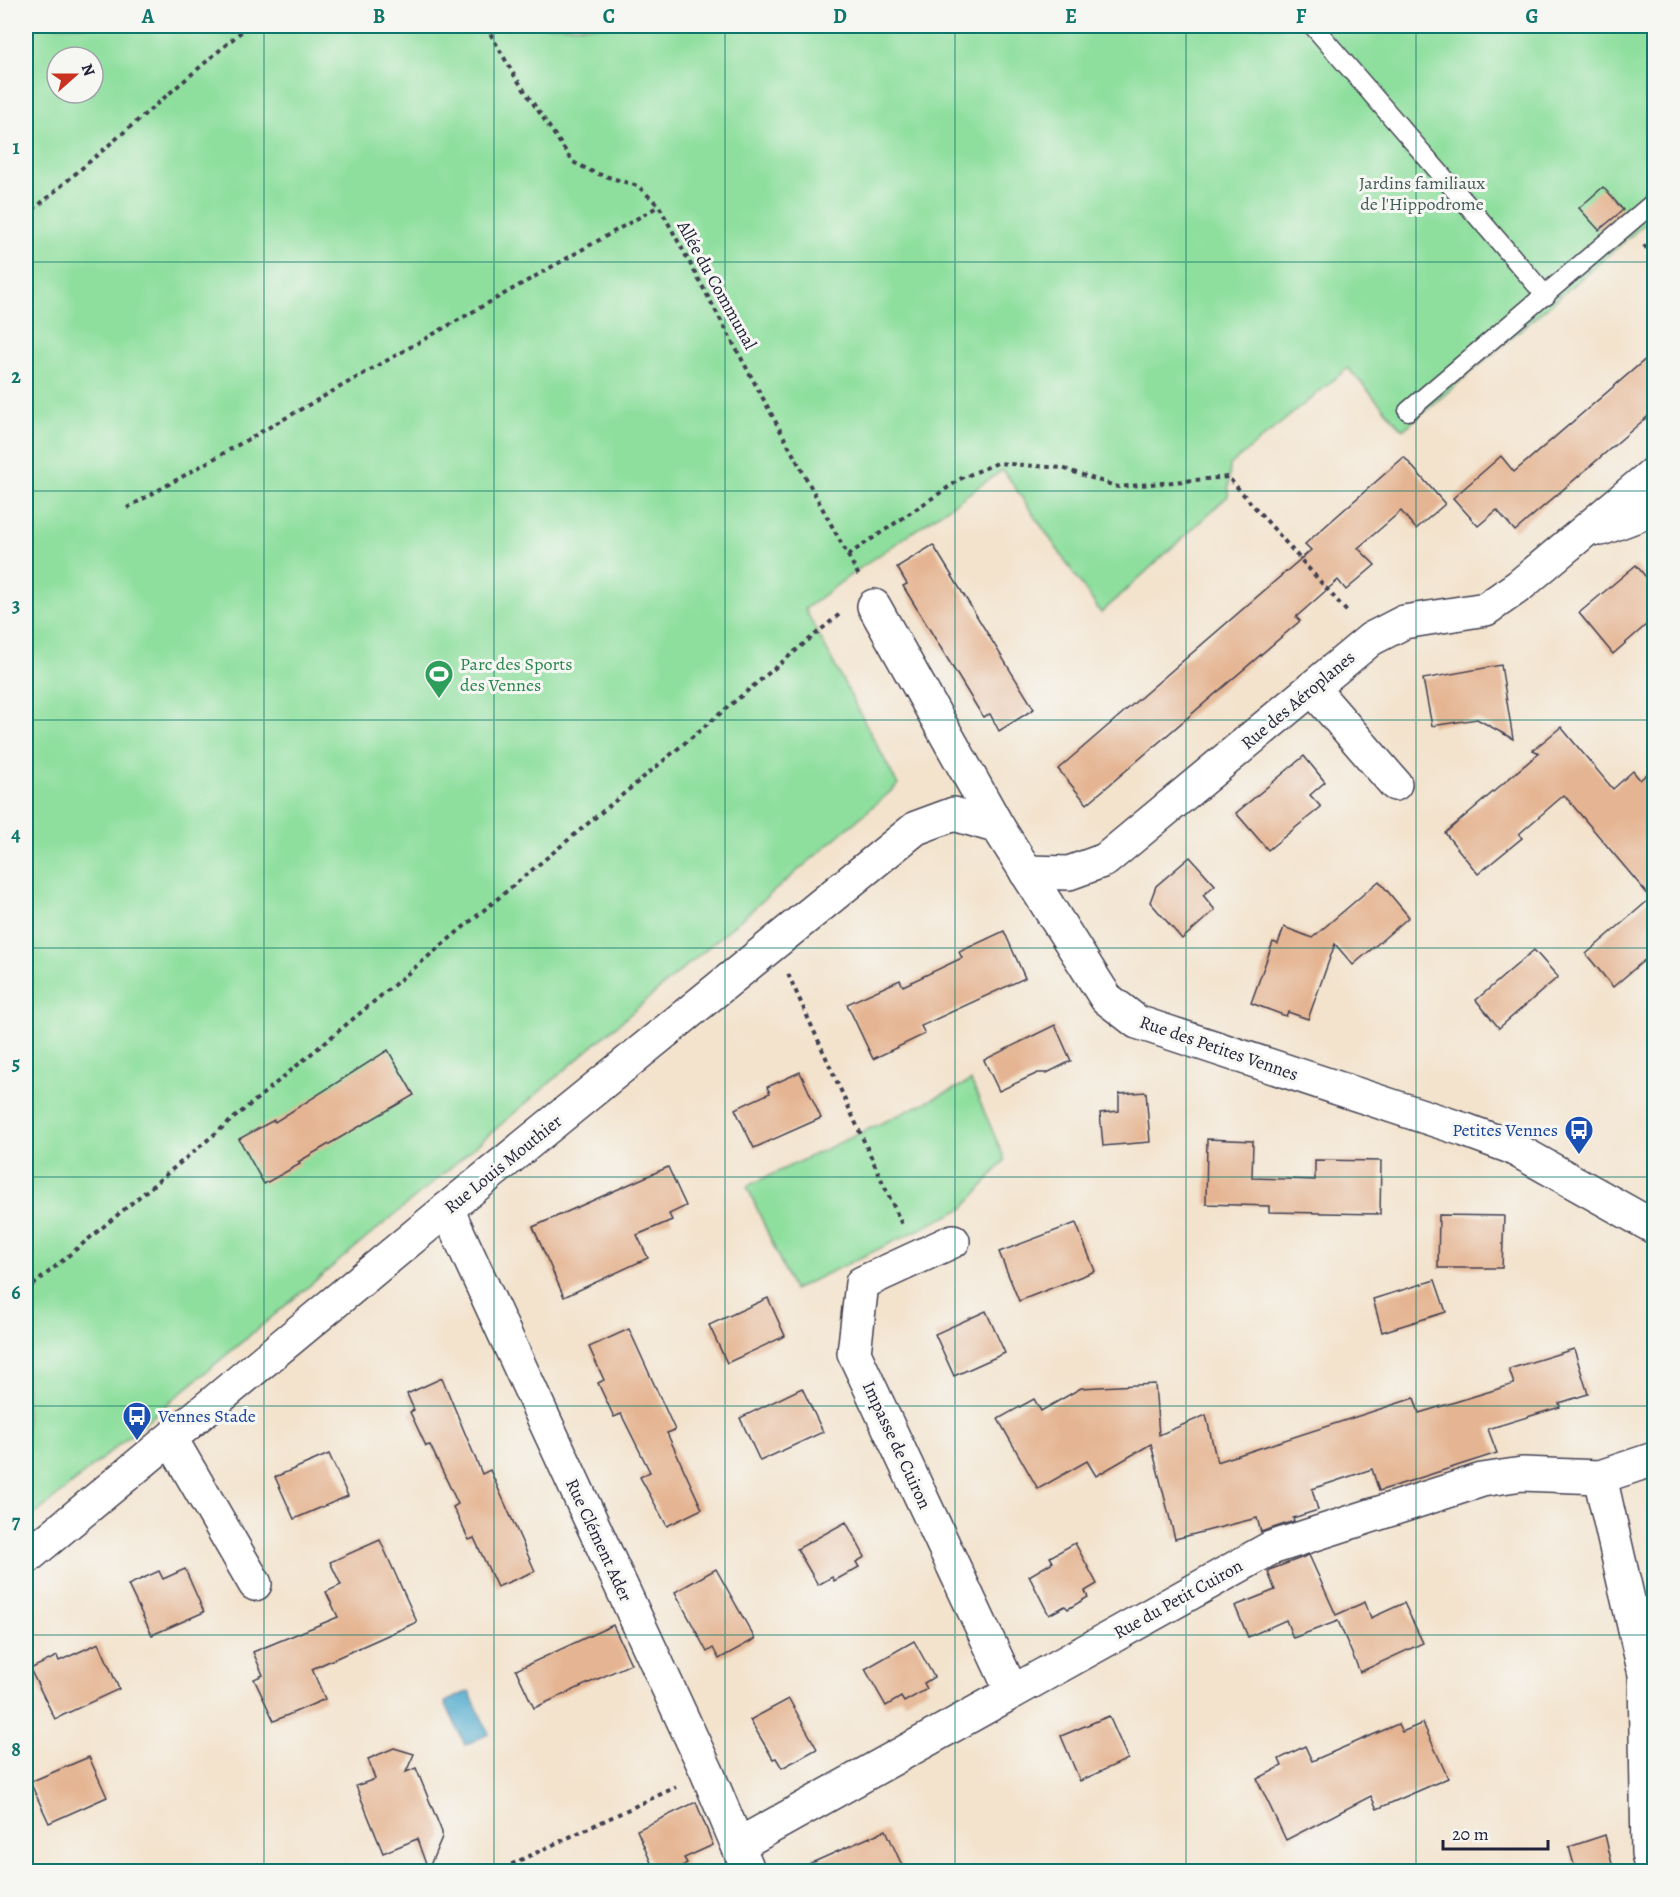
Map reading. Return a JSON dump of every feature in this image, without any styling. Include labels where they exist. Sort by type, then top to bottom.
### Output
[{"type":"street","name":"Rue des Aéroplanes","points":[[1026,872],[1069,873],[1105,860],[1371,639],[1404,622],[1486,609],[1519,586],[1577,538],[1651,492]]},
{"type":"street","name":"Rue des Petites Vennes","points":[[871,599],[998,827],[1106,998],[1137,1022],[1511,1147],[1654,1227]]},
{"type":"street","points":[[1312,687],[1395,784]]},
{"type":"street","name":"Rue Louis Mouthier","points":[[26,1558],[447,1209],[915,828],[954,814],[998,827]]},
{"type":"street","name":"Rue Clément Ader","points":[[447,1209],[707,1772],[744,1858]]},
{"type":"street","name":"Impasse de Cuiron","points":[[953,1241],[862,1283],[855,1353],[1012,1692]]},
{"type":"street","points":[[171,1439],[255,1584]]},
{"type":"street","name":"Rue du Petit Cuiron","points":[[744,1858],[1012,1692],[1271,1548],[1482,1480],[1522,1474],[1600,1477],[1654,1459]]},
{"type":"street","points":[[1600,1477],[1645,1674],[1648,1853],[1652,1872]]},
{"type":"lane","points":[[1313,26],[1546,296]]},
{"type":"lane","points":[[1408,411],[1654,202]]},
{"type":"path","points":[[26,216],[248,26]]},
{"type":"path","name":"Allée du Communal","points":[[486,26],[514,75],[573,162],[596,173],[638,186],[658,206],[871,599]]},
{"type":"path","points":[[127,508],[658,206]]},
{"type":"path","points":[[1643,245],[1654,257]]},
{"type":"path","points":[[848,555],[962,478],[997,464],[1062,468],[1118,487],[1228,477],[1371,639]]},
{"type":"path","points":[[26,1291],[871,599]]},
{"type":"path","points":[[774,942],[917,1258]]},
{"type":"path","points":[[495,1872],[707,1772]]},
{"type":"green space","name":"Parc des Sports des Vennes","points":[[26,26],[1654,26],[1654,216],[1403,430],[1348,368],[1230,465],[1228,496],[1101,613],[1003,470],[805,609],[898,785],[429,1186],[26,1522]]},
{"type":"green space","points":[[971,1081],[1005,1160],[964,1208],[793,1290],[747,1186]]},
{"type":"water","points":[[469,1691],[489,1734],[465,1745],[445,1702]]},
{"type":"building","points":[[1603,187],[1623,210],[1599,230],[1579,208]]},
{"type":"building","points":[[1654,352],[1654,411],[1515,531],[1497,510],[1478,526],[1453,498],[1501,456],[1514,472]]},
{"type":"building","points":[[1404,457],[1445,504],[1416,529],[1401,511],[1358,548],[1375,565],[1346,590],[1338,580],[1296,617],[1300,621],[1087,804],[1058,769],[1311,550],[1305,544]]},
{"type":"building","points":[[933,545],[1034,709],[999,731],[990,714],[983,717],[903,586],[907,584],[897,567]]},
{"type":"building","points":[[1636,565],[1654,587],[1654,618],[1613,654],[1579,613]]},
{"type":"building","points":[[1501,665],[1513,739],[1477,719],[1432,726],[1423,679]]},
{"type":"building","points":[[1561,727],[1613,789],[1633,771],[1640,780],[1654,768],[1654,952],[1613,987],[1586,954],[1651,898],[1564,795],[1519,834],[1522,838],[1478,874],[1445,833],[1539,753],[1533,750]]},
{"type":"building","points":[[1304,756],[1325,782],[1310,795],[1321,807],[1268,850],[1236,813]]},
{"type":"building","points":[[1190,857],[1215,885],[1203,895],[1215,910],[1182,939],[1150,902],[1156,886]]},
{"type":"building","points":[[1379,881],[1409,917],[1353,965],[1335,944],[1308,1019],[1288,1012],[1286,1016],[1251,1003],[1273,942],[1278,944],[1284,927],[1312,938]]},
{"type":"building","points":[[1004,931],[1025,978],[921,1026],[925,1034],[873,1059],[847,1004],[900,980],[903,986],[962,958],[959,952]]},
{"type":"building","points":[[1534,950],[1558,977],[1499,1028],[1476,1000]]},
{"type":"building","points":[[1055,1025],[1071,1061],[1047,1073],[1038,1073],[999,1091],[984,1060]]},
{"type":"building","points":[[388,1050],[414,1095],[264,1184],[239,1139],[274,1120],[275,1122]]},
{"type":"building","points":[[800,1072],[821,1118],[754,1148],[735,1109],[770,1093],[767,1087]]},
{"type":"building","points":[[1146,1092],[1150,1142],[1103,1146],[1100,1113],[1119,1111],[1119,1094]]},
{"type":"building","points":[[1207,1139],[1253,1141],[1252,1178],[1315,1180],[1315,1160],[1381,1161],[1380,1214],[1269,1212],[1269,1206],[1206,1204]]},
{"type":"building","points":[[668,1167],[686,1206],[669,1214],[672,1220],[637,1235],[648,1258],[564,1297],[533,1227]]},
{"type":"building","points":[[1439,1215],[1504,1216],[1502,1268],[1438,1268]]},
{"type":"building","points":[[1076,1223],[1095,1271],[1019,1301],[999,1252]]},
{"type":"building","points":[[1435,1280],[1446,1312],[1382,1332],[1373,1299]]},
{"type":"building","points":[[768,1298],[785,1336],[727,1363],[709,1325]]},
{"type":"building","points":[[986,1311],[1005,1353],[954,1376],[935,1334]]},
{"type":"building","points":[[629,1329],[675,1430],[667,1433],[702,1509],[667,1526],[640,1477],[650,1472],[621,1414],[614,1417],[598,1383],[604,1380],[589,1347]]},
{"type":"building","points":[[1574,1349],[1588,1394],[1559,1403],[1560,1407],[1488,1429],[1497,1453],[1379,1491],[1372,1469],[1312,1489],[1318,1510],[1261,1532],[1257,1518],[1175,1539],[1151,1444],[1096,1476],[1087,1461],[1038,1489],[998,1419],[1034,1399],[1041,1411],[1081,1388],[1155,1384],[1159,1435],[1206,1415],[1217,1462],[1414,1398],[1419,1413],[1514,1384],[1509,1369]]},
{"type":"building","points":[[442,1378],[482,1474],[490,1470],[535,1571],[497,1587],[474,1538],[469,1540],[453,1507],[458,1504],[430,1445],[426,1446],[410,1412],[414,1410],[407,1394]]},
{"type":"building","points":[[802,1388],[823,1432],[760,1461],[740,1418]]},
{"type":"building","points":[[329,1454],[348,1496],[294,1519],[275,1477]]},
{"type":"building","points":[[846,1522],[865,1557],[856,1562],[859,1567],[834,1581],[832,1577],[818,1585],[797,1549]]},
{"type":"building","points":[[380,1540],[417,1622],[312,1669],[325,1699],[274,1721],[254,1679],[263,1675],[253,1652],[338,1617],[326,1592],[341,1585],[330,1562]]},
{"type":"building","points":[[1075,1543],[1097,1584],[1085,1591],[1088,1597],[1068,1609],[1065,1606],[1049,1615],[1029,1576],[1053,1562],[1050,1557]]},
{"type":"building","points":[[1309,1555],[1336,1615],[1365,1602],[1371,1618],[1404,1603],[1423,1643],[1360,1672],[1338,1621],[1293,1638],[1286,1620],[1248,1637],[1235,1606],[1275,1590],[1268,1572]]},
{"type":"building","points":[[185,1569],[204,1612],[152,1635],[128,1585],[159,1571],[163,1579]]},
{"type":"building","points":[[716,1569],[755,1639],[719,1659],[713,1648],[707,1652],[675,1592]]},
{"type":"building","points":[[613,1625],[631,1664],[534,1708],[516,1670]]},
{"type":"building","points":[[914,1641],[934,1677],[924,1683],[927,1689],[904,1702],[901,1697],[886,1706],[865,1669]]},
{"type":"building","points":[[99,1643],[119,1689],[55,1719],[30,1669],[57,1656],[59,1661]]},
{"type":"building","points":[[789,1699],[817,1749],[782,1768],[776,1758],[773,1759],[750,1720]]},
{"type":"building","points":[[1109,1716],[1128,1759],[1080,1781],[1061,1736]]},
{"type":"building","points":[[1423,1723],[1448,1778],[1377,1809],[1371,1796],[1286,1840],[1257,1779],[1282,1766],[1279,1759],[1305,1746],[1312,1761],[1398,1724],[1402,1732]]},
{"type":"building","points":[[394,1748],[414,1754],[406,1772],[416,1768],[442,1832],[428,1870],[417,1839],[383,1853],[356,1786],[375,1779],[368,1759]]},
{"type":"building","points":[[89,1757],[107,1797],[49,1823],[30,1782]]},
{"type":"building","points":[[696,1802],[713,1845],[684,1858],[687,1863],[672,1872],[655,1872],[637,1830]]},
{"type":"building","points":[[886,1830],[905,1872],[791,1872]]},
{"type":"building","points":[[1605,1835],[1614,1872],[1576,1872],[1569,1847]]},
{"type":"place","name":"Parc des Sports des Vennes","points":[[439,700]]},
{"type":"place","name":"Petites Vennes","points":[[1579,1156]]},
{"type":"place","name":"Vennes Stade","points":[[137,1442]]},
{"type":"park label","name":"Jardins familiaux de l'Hippodrome","points":[[1422,193]]}]
